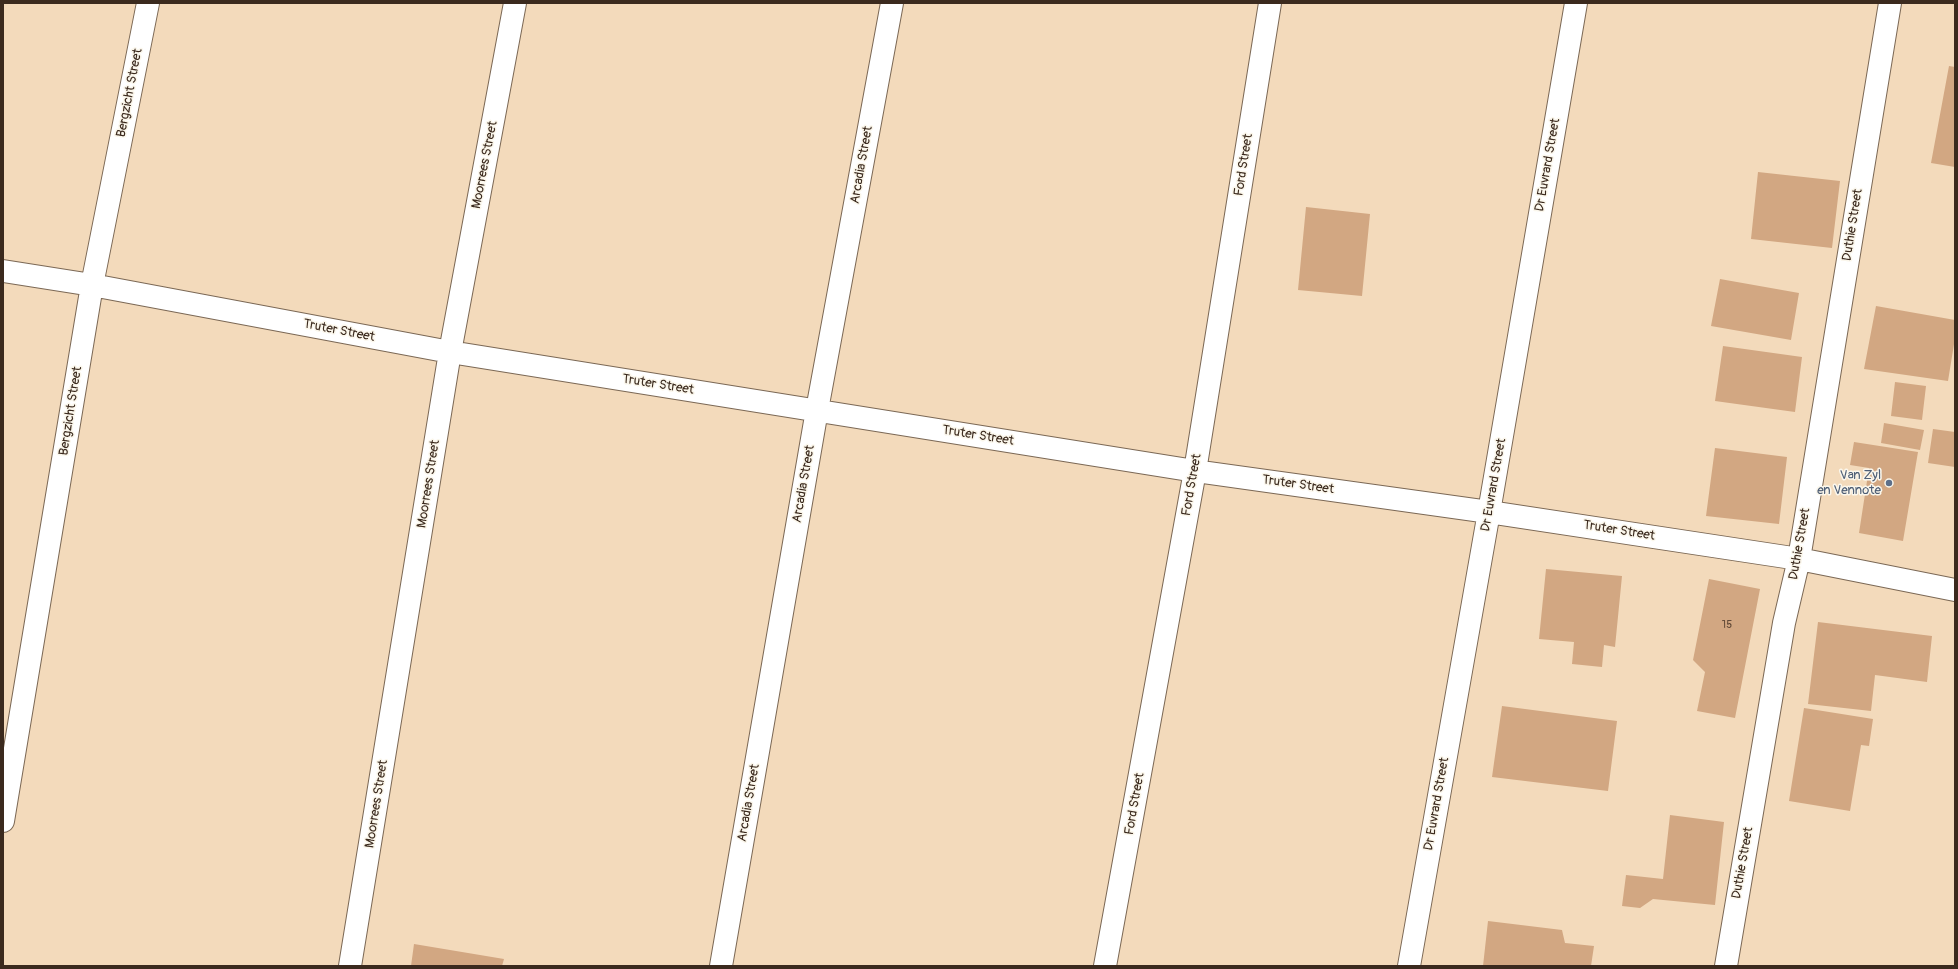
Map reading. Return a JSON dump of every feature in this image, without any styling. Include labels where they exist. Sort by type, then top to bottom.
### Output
[{"type":"street","name":"Bergzicht Street","points":[[3,821],[92,285],[148,3]]},
{"type":"street","name":"Moorrees Street","points":[[350,966],[450,352],[515,3]]},
{"type":"street","name":"Arcadia Street","points":[[721,966],[817,410],[892,3]]},
{"type":"street","name":"Ford Street","points":[[1105,966],[1195,471],[1270,3]]},
{"type":"street","name":"Dr Euvrard Street","points":[[1409,966],[1489,512],[1576,3]]},
{"type":"street","name":"Duthie Street","points":[[1726,966],[1784,623],[1799,559],[1890,3]]},
{"type":"street","name":"Truter Street","points":[[3,271],[92,285],[450,352],[1195,471],[1489,512],[1799,559],[1955,590]]},
{"type":"building","points":[[1949,66],[1955,67],[1955,167],[1931,163]]},
{"type":"building","points":[[1758,172],[1840,181],[1832,248],[1751,239]]},
{"type":"building","points":[[1306,207],[1370,214],[1362,296],[1298,290]]},
{"type":"building","points":[[1720,279],[1799,293],[1791,340],[1711,326]]},
{"type":"building","points":[[1876,306],[1955,320],[1955,338],[1948,381],[1864,369]]},
{"type":"building","points":[[1723,346],[1802,357],[1795,412],[1715,401]]},
{"type":"building","points":[[1895,382],[1926,386],[1922,420],[1891,416]]},
{"type":"building","points":[[1884,423],[1924,430],[1920,450],[1881,443]]},
{"type":"building","points":[[1933,429],[1955,432],[1955,467],[1928,463]]},
{"type":"building","points":[[1854,442],[1918,452],[1903,541],[1859,533],[1869,468],[1850,465]]},
{"type":"building","points":[[1715,448],[1787,457],[1779,524],[1706,516]]},
{"type":"building","points":[[1546,569],[1622,576],[1615,647],[1604,645],[1602,667],[1572,664],[1574,642],[1539,639]]},
{"type":"building","points":[[1709,579],[1760,589],[1735,718],[1697,711],[1705,672],[1693,660]]},
{"type":"building","points":[[1818,622],[1932,636],[1927,682],[1875,675],[1871,711],[1808,704]]},
{"type":"building","points":[[1502,706],[1617,721],[1608,791],[1492,777]]},
{"type":"building","points":[[1804,708],[1873,719],[1869,746],[1861,745],[1850,811],[1789,801]]},
{"type":"building","points":[[1670,815],[1724,822],[1715,905],[1653,899],[1640,908],[1622,906],[1626,875],[1663,879]]},
{"type":"building","points":[[1488,921],[1562,930],[1565,943],[1594,946],[1591,966],[1483,966]]},
{"type":"building","points":[[414,944],[504,959],[502,966],[411,966]]},
{"type":"place","name":"Van Zyl en Vennote","points":[[1889,483]]}]
